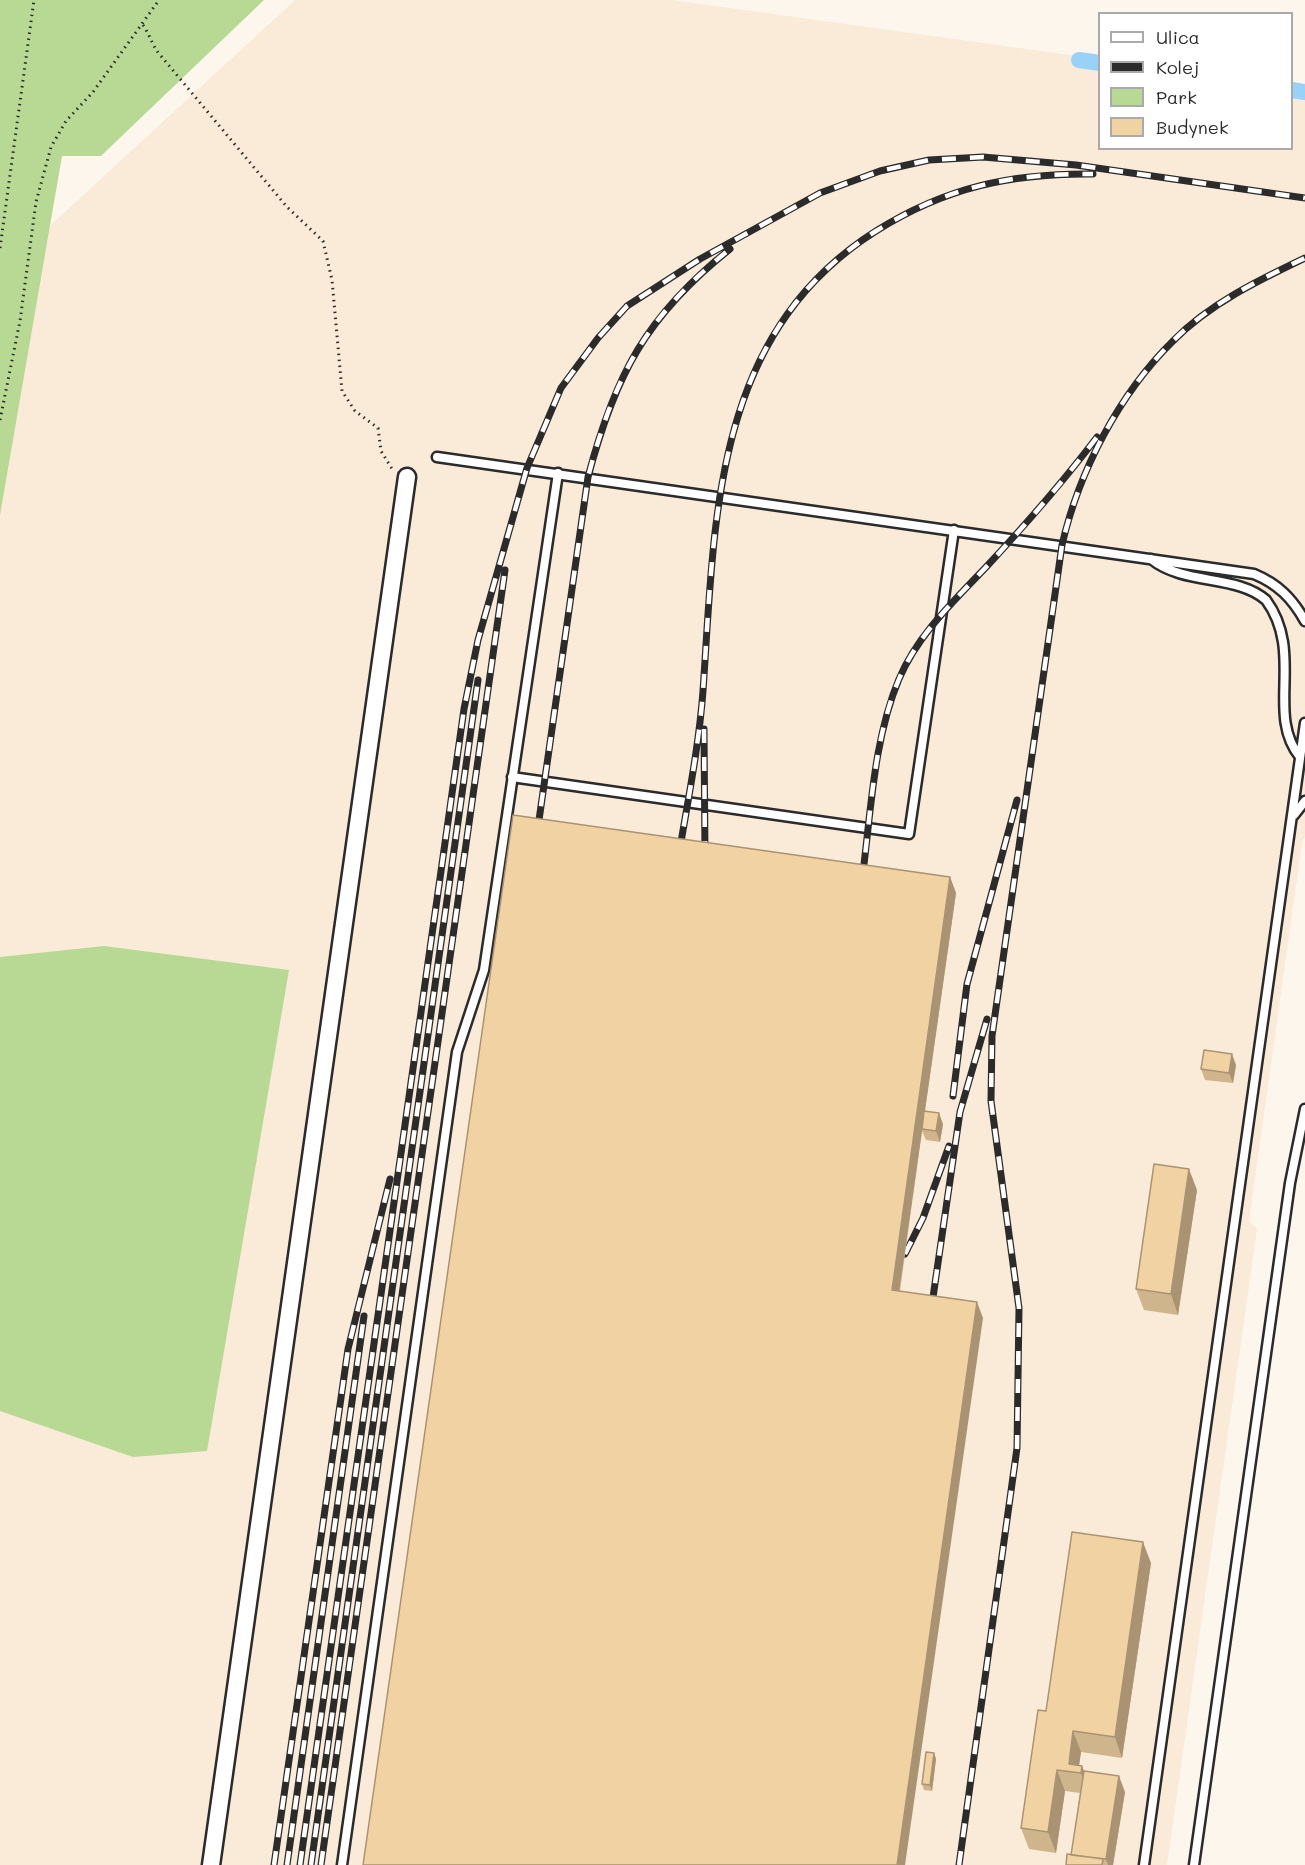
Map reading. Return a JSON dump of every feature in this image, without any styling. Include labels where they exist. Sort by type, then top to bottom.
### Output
[{"type":"street","points":[[211,1865],[407,477]]},
{"type":"lane","points":[[437,457],[1254,574],[1274,582],[1296,605],[1305,621]]},
{"type":"lane","points":[[342,1865],[457,1052],[484,970],[558,473]]},
{"type":"lane","points":[[512,777],[909,834],[954,530]]},
{"type":"lane","points":[[1150,558],[1165,569],[1178,574],[1248,589],[1264,598],[1281,615],[1289,629],[1295,656],[1288,730],[1291,745],[1303,761]]},
{"type":"lane","points":[[1144,1865],[1292,818],[1301,784],[1305,723]]},
{"type":"lane","points":[[1292,818],[1305,801]]},
{"type":"lane","points":[[1194,1865],[1289,1193],[1305,1109]]},
{"type":"path","points":[[0,248],[34,0]]},
{"type":"path","points":[[0,420],[20,321],[36,202],[51,147],[66,121],[79,110],[159,0]]},
{"type":"path","points":[[143,25],[149,33],[152,45],[161,56],[287,207],[323,241],[332,280],[342,392],[355,411],[378,428],[381,451],[391,471],[407,477]]},
{"type":"shaded area","points":[[295,0],[672,0],[1098,59],[1098,150],[1293,150],[1293,86],[1305,88],[1305,837],[1302,843],[1249,1221],[1257,1229],[1167,1865],[0,1865],[0,373],[14,259]]},
{"type":"green space","points":[[0,0],[264,0],[101,156],[62,156],[0,515]]},
{"type":"green space","points":[[104,946],[289,970],[207,1451],[133,1457],[0,1411],[0,957]]},
{"type":"building","points":[[513,815],[950,877],[892,1290],[977,1302],[897,1865],[363,1865]]},
{"type":"building","points":[[1204,1050],[1232,1054],[1229,1073],[1201,1069]]},
{"type":"building","points":[[924,1111],[939,1113],[936,1131],[922,1129]]},
{"type":"building","points":[[1154,1164],[1189,1169],[1171,1294],[1136,1289]]},
{"type":"building","points":[[1072,1532],[1143,1542],[1115,1737],[1073,1731],[1069,1764],[1082,1766],[1081,1773],[1057,1770],[1048,1832],[1021,1828],[1038,1710],[1046,1711]]},
{"type":"building","points":[[926,1752],[934,1753],[930,1785],[922,1784]]},
{"type":"building","points":[[1084,1771],[1119,1776],[1106,1859],[1071,1855]]},
{"type":"building","points":[[1067,1854],[1103,1859],[1102,1865],[1066,1865]]},
{"type":"waterway","points":[[1079,60],[1098,63]]},
{"type":"waterway","points":[[1293,90],[1305,92]]},
{"type":"railway","points":[[300,1865],[464,709],[478,640],[527,468],[561,388],[598,338],[627,306],[700,259],[820,193],[880,171],[929,160],[983,157],[1076,165],[1305,198]]},
{"type":"railway","points":[[679,854],[701,711],[712,561],[720,497],[732,436],[752,377],[781,323],[822,274],[876,231],[928,203],[954,193],[1007,180],[1063,174],[1093,174]]},
{"type":"railway","points":[[537,834],[588,477],[598,441],[623,378],[655,324],[676,299],[730,249]]},
{"type":"railway","points":[[959,1865],[1017,1448],[1019,1308],[991,1101],[992,1036],[1062,545],[1069,517],[1090,462],[1119,409],[1153,362],[1187,328],[1218,304],[1305,258]]},
{"type":"railway","points":[[862,880],[878,752],[890,703],[907,663],[938,618],[1030,518],[1097,437]]},
{"type":"railway","points":[[321,1865],[505,570]]},
{"type":"railway","points":[[311,1865],[478,680]]},
{"type":"railway","points":[[704,729],[705,857]]},
{"type":"railway","points":[[953,1096],[967,984],[1017,800]]},
{"type":"railway","points":[[931,1311],[960,1112],[987,1019]]},
{"type":"railway","points":[[905,1254],[923,1218],[949,1146]]},
{"type":"railway","points":[[274,1865],[348,1349],[390,1179]]},
{"type":"railway","points":[[287,1865],[364,1316]]}]
